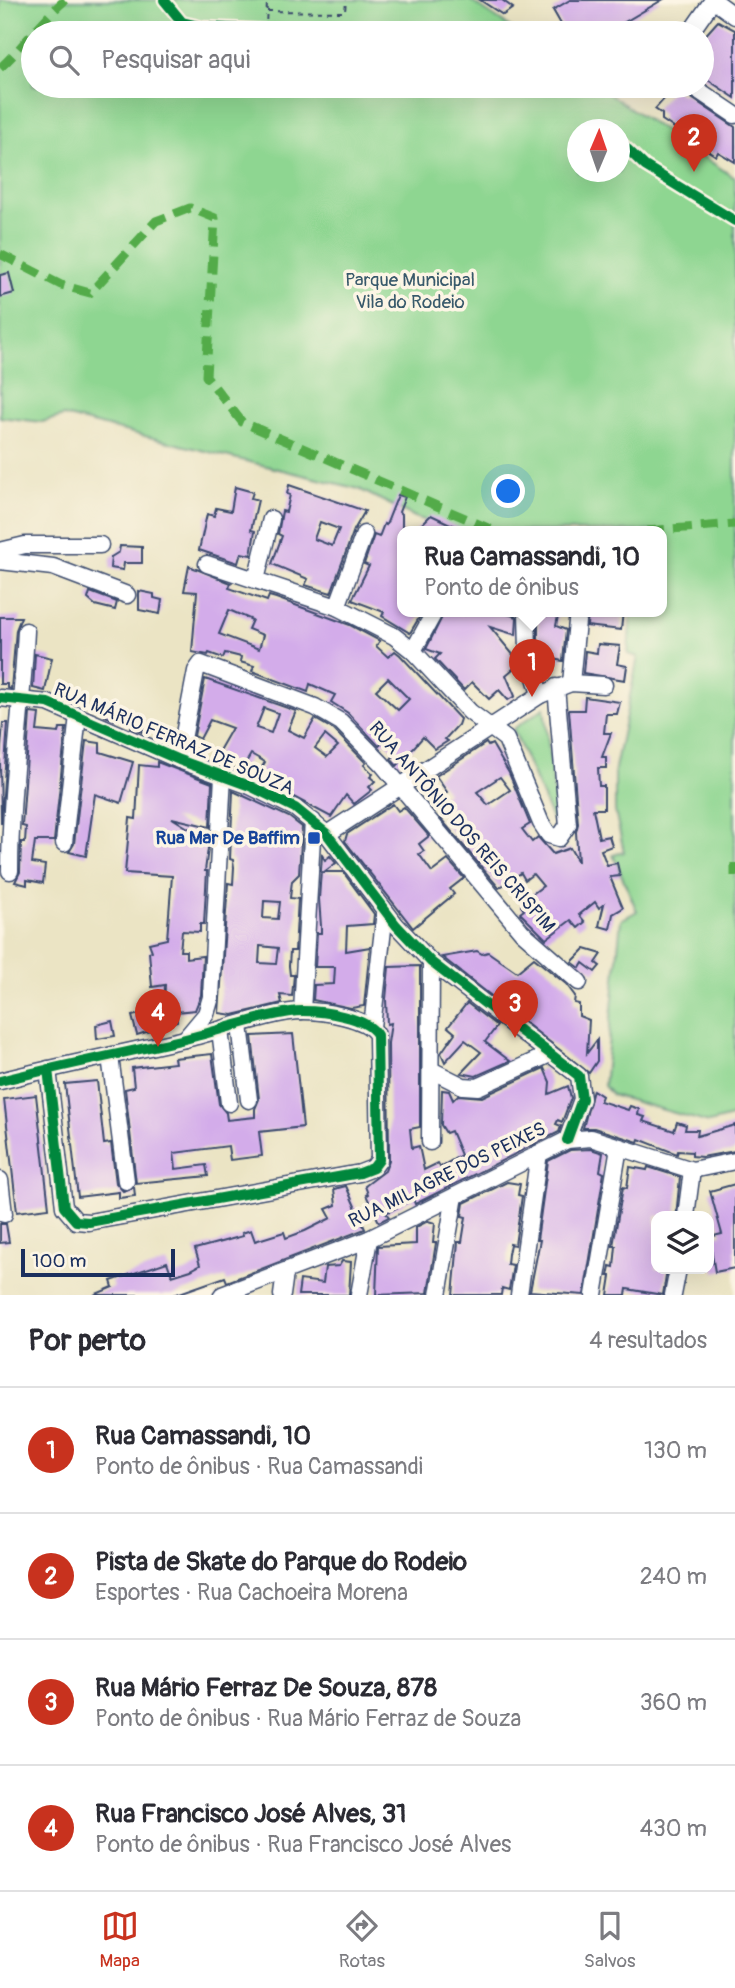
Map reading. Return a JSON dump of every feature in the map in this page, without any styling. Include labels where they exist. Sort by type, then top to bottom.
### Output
[{"type":"street","points":[[698,21],[713,0],[735,16]]},
{"type":"street","points":[[710,98],[735,115]]},
{"type":"street","points":[[256,579],[271,519]]},
{"type":"street","points":[[337,607],[364,534]]},
{"type":"street","points":[[0,551],[25,545],[100,545]]},
{"type":"street","points":[[0,561],[53,567],[127,595]]},
{"type":"street","points":[[207,564],[337,607],[384,629],[413,652],[470,712],[506,739],[541,824],[549,835],[559,838],[568,825],[564,685],[577,617]]},
{"type":"street","points":[[413,652],[432,617]]},
{"type":"street","points":[[527,617],[528,652],[540,695]]},
{"type":"street","points":[[10,871],[10,831],[23,698],[26,631]]},
{"type":"street","name":"RUA ANTÔNIO DOS REIS CRISPIM","points":[[179,760],[196,671],[201,664],[329,714],[341,722],[400,785],[522,932],[579,982]]},
{"type":"street","points":[[327,834],[540,695],[564,685],[604,685]]},
{"type":"street","points":[[0,698],[0,710]]},
{"type":"street","name":"RUA MÁRIO FERRAZ DE SOUZA","points":[[0,698],[23,698],[48,703],[179,760],[268,794],[313,821],[327,834],[385,911],[431,962],[572,1068],[582,1087],[580,1105],[567,1140]]},
{"type":"street","points":[[64,843],[78,715]]},
{"type":"street","points":[[185,1039],[206,1014],[211,997],[223,776]]},
{"type":"street","points":[[302,1011],[313,821]]},
{"type":"street","points":[[48,1069],[64,1207],[72,1219],[89,1222],[360,1173],[373,1168],[380,1155],[378,1040],[372,1027],[385,911]]},
{"type":"street","points":[[430,1142],[431,962]]},
{"type":"street","points":[[0,1081],[302,1011],[372,1027]]},
{"type":"street","points":[[240,1026],[249,1100]]},
{"type":"street","points":[[220,1030],[229,1103]]},
{"type":"street","points":[[431,1070],[463,1086],[478,1087],[551,1054]]},
{"type":"street","points":[[110,1056],[126,1181]]},
{"type":"street","name":"RUA MILAGRE DOS PEIXES","points":[[222,1295],[369,1239],[567,1140],[591,1138],[692,1170],[735,1161]]},
{"type":"street","points":[[594,1295],[619,1147]]},
{"type":"street","points":[[519,1295],[539,1153]]},
{"type":"street","points":[[686,1211],[692,1170]]},
{"type":"street","points":[[0,1180],[4,1214]]},
{"type":"street","points":[[438,1295],[455,1196]]},
{"type":"street","points":[[359,1295],[369,1239]]},
{"type":"street","points":[[282,1295],[285,1273]]},
{"type":"street","points":[[673,1295],[677,1274]]},
{"type":"path","points":[[267,0],[269,21]]},
{"type":"path","points":[[267,11],[345,12],[346,0]]},
{"type":"green space","name":"Parque Municipal Vila do Rodeio","points":[[0,0],[469,0],[501,21],[21,21],[21,98],[615,98],[735,178],[735,1116],[709,1123],[612,1095],[604,1086],[621,920],[637,911],[613,855],[624,852],[615,811],[615,768],[638,657],[628,654],[631,617],[667,617],[667,526],[441,526],[415,517],[359,489],[64,416],[42,422],[0,417]]},
{"type":"green space","points":[[544,708],[557,818],[555,826],[513,729]]},
{"type":"building","points":[[480,0],[502,0],[513,8],[503,15]]},
{"type":"building","points":[[570,0],[662,0],[626,21],[559,21],[553,10]]},
{"type":"building","points":[[718,21],[735,30],[735,98],[714,84],[714,26]]},
{"type":"building","points":[[665,98],[692,98],[735,127],[735,162],[718,152],[716,156],[662,120],[662,114],[655,109]]},
{"type":"building","points":[[9,273],[14,293],[0,297],[0,275]]},
{"type":"building","points":[[289,485],[365,511],[354,530],[331,593],[305,585],[308,579],[272,564],[282,536],[278,534],[282,511],[286,512],[290,495],[287,494]],"holes":[[[320,522],[339,529],[332,546],[314,539]]]},
{"type":"building","points":[[235,487],[253,492],[251,498],[258,500],[251,530],[255,531],[251,555],[241,553],[238,563],[199,550],[207,514],[214,516],[216,508],[231,511]]},
{"type":"building","points":[[398,495],[405,497],[399,512],[402,515],[402,526],[397,526],[397,617],[419,617],[410,633],[382,616],[384,612],[352,600],[369,566],[364,564],[374,535],[379,537],[384,524],[386,525]]},
{"type":"building","points":[[431,515],[455,526],[420,526]]},
{"type":"building","points":[[120,546],[142,547],[142,563],[124,563],[123,570],[110,568],[111,557],[119,552]]},
{"type":"building","points":[[189,566],[231,583],[229,588],[267,601],[269,596],[276,598],[350,625],[380,641],[376,646],[388,657],[395,651],[400,655],[460,719],[458,725],[445,739],[448,741],[435,749],[423,737],[397,766],[391,759],[396,753],[385,741],[379,746],[348,713],[331,702],[335,695],[310,684],[308,692],[252,671],[254,666],[240,662],[241,657],[225,653],[223,658],[209,653],[192,652],[197,592],[184,591]],"holes":[[[229,610],[252,620],[248,629],[263,635],[259,649],[219,634]],[[388,678],[409,699],[398,710],[376,690]]]},
{"type":"building","points":[[139,591],[154,594],[154,598],[162,600],[160,614],[139,610]]},
{"type":"building","points":[[90,592],[117,602],[115,610],[95,605],[88,599]]},
{"type":"building","points":[[0,617],[21,617],[16,630],[11,689],[7,688],[7,684],[0,684]]},
{"type":"building","points":[[442,617],[517,617],[516,635],[490,627],[520,663],[506,675],[515,696],[508,700],[499,690],[489,699],[472,682],[464,690],[435,659],[440,654],[426,649]]},
{"type":"building","points":[[538,617],[558,617],[556,626],[566,630],[563,661],[552,659],[549,669],[543,668],[538,650]]},
{"type":"building","points":[[588,617],[622,617],[621,630],[587,626]]},
{"type":"building","points":[[598,644],[620,646],[617,664],[627,666],[625,680],[583,673],[585,651],[597,653]]},
{"type":"building","points":[[35,654],[52,658],[45,691],[33,688]]},
{"type":"building","points":[[205,679],[296,711],[288,730],[304,738],[315,719],[334,730],[366,763],[364,765],[373,774],[370,777],[375,781],[369,787],[372,790],[354,804],[346,795],[331,817],[256,777],[265,762],[251,754],[241,771],[227,766],[230,761],[217,754],[232,728],[210,720],[200,739],[194,736]],"holes":[[[264,708],[278,713],[271,733],[256,728]],[[325,735],[338,746],[327,757],[315,748]]]},
{"type":"building","points":[[585,697],[620,702],[617,714],[606,714],[604,733],[611,733],[602,757],[606,757],[606,768],[598,768],[599,786],[604,786],[604,809],[593,809],[599,838],[609,836],[612,846],[601,850],[607,865],[617,863],[620,876],[610,877],[623,908],[613,914],[610,929],[599,926],[604,904],[599,908],[595,902],[579,915],[585,922],[578,928],[571,920],[546,939],[520,913],[524,910],[521,906],[524,900],[543,886],[533,874],[525,880],[521,873],[499,888],[441,819],[448,812],[439,798],[447,792],[436,776],[486,743],[488,746],[492,744],[509,773],[530,824],[522,829],[532,842],[538,837],[553,854],[570,848],[578,862],[578,824],[569,710],[584,710]],"holes":[[[500,777],[510,790],[488,805],[477,792]]]},
{"type":"building","points":[[108,709],[118,711],[115,720],[105,716]]},
{"type":"building","points":[[30,713],[39,714],[37,731],[59,733],[60,728],[66,728],[54,841],[35,841],[32,863],[45,865],[43,883],[27,880],[27,885],[15,882],[20,872],[21,842],[25,842],[26,827],[22,826]]},
{"type":"building","points":[[134,718],[145,721],[142,732],[131,728]]},
{"type":"building","points":[[3,723],[8,723],[1,824],[0,759]]},
{"type":"building","points":[[86,741],[100,743],[100,752],[133,762],[121,803],[95,794],[86,856],[69,852],[74,844]]},
{"type":"building","points":[[157,762],[212,783],[210,827],[172,818],[209,841],[205,871],[204,924],[200,924],[200,932],[182,931],[180,951],[186,951],[186,958],[203,956],[201,995],[195,1010],[176,1012],[177,1021],[163,1025],[165,985],[152,987],[149,952],[152,951],[149,943],[167,939],[172,876],[125,873],[130,818],[136,819],[139,765],[157,767]]},
{"type":"building","points":[[233,791],[289,817],[302,827],[299,874],[292,881],[290,898],[298,899],[295,951],[290,951],[289,966],[290,975],[294,975],[292,996],[280,995],[282,1003],[233,1015],[219,1013],[228,883],[233,884],[234,867],[233,860],[230,859]],"holes":[[[264,901],[280,902],[278,919],[263,918]],[[260,946],[278,948],[276,964],[259,963]]]},
{"type":"building","points":[[393,804],[398,811],[404,807],[429,836],[419,844],[424,851],[419,854],[432,872],[448,860],[464,878],[450,889],[454,894],[413,928],[345,841],[347,834]]},
{"type":"building","points":[[322,855],[325,860],[330,856],[336,863],[324,872],[343,872],[374,914],[373,924],[347,926],[346,951],[370,947],[364,1006],[351,1008],[313,1000],[314,985],[334,984],[335,967],[315,967],[317,933],[321,933],[319,899]]},
{"type":"building","points":[[585,949],[602,954],[596,963],[600,966],[595,972],[583,963],[580,968],[572,962]]},
{"type":"building","points":[[477,951],[482,954],[488,952],[517,972],[534,958],[566,984],[575,996],[574,1003],[579,1004],[579,1016],[589,1020],[587,1053],[597,1040],[597,1061],[589,1073],[442,957]]},
{"type":"building","points":[[420,966],[420,1127],[410,1129],[412,1148],[419,1146],[424,1170],[438,1163],[440,1167],[461,1155],[451,1131],[446,1133],[441,1125],[442,1090],[449,1091],[453,1100],[458,1095],[482,1097],[544,1068],[550,1082],[549,1094],[568,1086],[571,1098],[562,1122],[558,1120],[556,1124],[561,1126],[559,1132],[415,1204],[413,1199],[386,1213],[389,1217],[379,1222],[366,1195],[365,1186],[385,1171],[389,1160],[388,1043],[391,1023],[387,1024],[386,999],[389,967]]},
{"type":"building","points":[[467,1003],[497,1026],[485,1042],[510,1061],[476,1076],[461,1073],[481,1052],[465,1040],[445,1062],[441,1053],[455,1033],[448,1027]]},
{"type":"building","points":[[151,1011],[156,1029],[137,1035],[132,1016]]},
{"type":"building","points":[[112,1021],[115,1036],[97,1039],[96,1025]]},
{"type":"building","points":[[293,1034],[303,1127],[259,1132],[262,1156],[230,1160],[228,1146],[174,1153],[176,1169],[206,1165],[208,1176],[136,1183],[125,1089],[134,1087],[132,1068],[175,1063],[174,1058],[212,1054],[219,1104],[226,1113],[227,1120],[255,1117],[259,1099],[252,1036]]},
{"type":"building","points":[[97,1081],[104,1144],[111,1143],[116,1183],[123,1191],[134,1187],[135,1196],[119,1198],[119,1192],[78,1197],[65,1084]]},
{"type":"building","points":[[593,1090],[602,1096],[600,1101],[628,1110],[630,1106],[639,1109],[638,1115],[645,1117],[643,1121],[674,1131],[677,1122],[686,1125],[685,1130],[698,1130],[697,1136],[735,1125],[735,1151],[702,1157],[692,1156],[692,1152],[678,1151],[677,1154],[639,1139],[638,1142],[594,1128],[583,1128]]},
{"type":"building","points":[[36,1095],[49,1208],[17,1212],[4,1099]]},
{"type":"building","points":[[591,1149],[603,1153],[600,1171],[604,1173],[584,1295],[530,1291],[540,1240],[537,1240],[548,1161],[570,1150]]},
{"type":"building","points":[[630,1167],[647,1170],[648,1167],[680,1177],[677,1211],[651,1211],[651,1274],[666,1274],[663,1295],[627,1289],[626,1295],[608,1295],[611,1276],[608,1276],[610,1266],[614,1267],[616,1246],[613,1246],[623,1187],[627,1188]]},
{"type":"building","points":[[507,1182],[520,1184],[518,1195],[522,1196],[515,1245],[510,1244],[508,1254],[507,1264],[513,1265],[509,1290],[502,1288],[501,1295],[453,1295],[458,1242],[462,1242],[466,1217],[462,1216],[464,1203]]},
{"type":"building","points":[[735,1184],[735,1268],[715,1272],[714,1236],[722,1234],[710,1191]]},
{"type":"building","points":[[346,1186],[365,1229],[227,1282],[225,1277],[174,1295],[94,1295],[113,1287],[111,1281],[167,1262],[172,1276],[191,1270],[200,1265],[195,1249],[243,1236],[242,1233],[251,1230],[255,1241],[284,1232],[286,1238],[305,1231],[331,1218],[326,1209],[336,1205],[334,1189]]},
{"type":"building","points":[[428,1221],[435,1223],[433,1243],[436,1243],[428,1293],[376,1295],[378,1246],[416,1244],[416,1227]]},
{"type":"building","points":[[0,1224],[6,1224],[9,1242],[0,1243]]},
{"type":"building","points":[[342,1261],[351,1262],[349,1295],[298,1295],[300,1280],[323,1283],[325,1267],[339,1266]]},
{"type":"marked path","points":[[44,21],[65,0]]},
{"type":"marked path","points":[[0,68],[21,46]]},
{"type":"marked path","points":[[0,254],[61,285],[90,293],[156,221],[190,208],[215,218],[206,376],[242,422],[483,526]]},
{"type":"marked path","points":[[667,529],[735,524]]},
{"type":"marked path","points":[[735,863],[735,876]]},
{"type":"cycle path","points":[[164,0],[181,21]]},
{"type":"cycle path","points":[[630,152],[645,166],[735,221]]},
{"type":"cycle path","points":[[0,698],[48,703],[179,760],[250,786],[295,808],[327,834],[396,925],[431,962],[579,1076],[582,1099],[567,1140]]},
{"type":"cycle path","points":[[0,1081],[47,1070],[70,1064],[189,1038],[278,1014],[303,1011],[332,1014],[355,1019],[377,1035],[379,1160],[373,1168],[360,1173],[89,1222],[76,1221],[64,1207],[48,1069]]},
{"type":"place","name":"Pista de Skate do Parque do Rodeio","points":[[694,172]]},
{"type":"place","name":"Rua Camassandi, 10","points":[[532,697]]},
{"type":"place","name":"Rua Mar De Baffim","points":[[314,838]]},
{"type":"place","name":"Rua Mário Ferraz De Souza, 878","points":[[515,1038]]},
{"type":"place","name":"Rua Francisco José Alves, 31","points":[[158,1047]]}]
